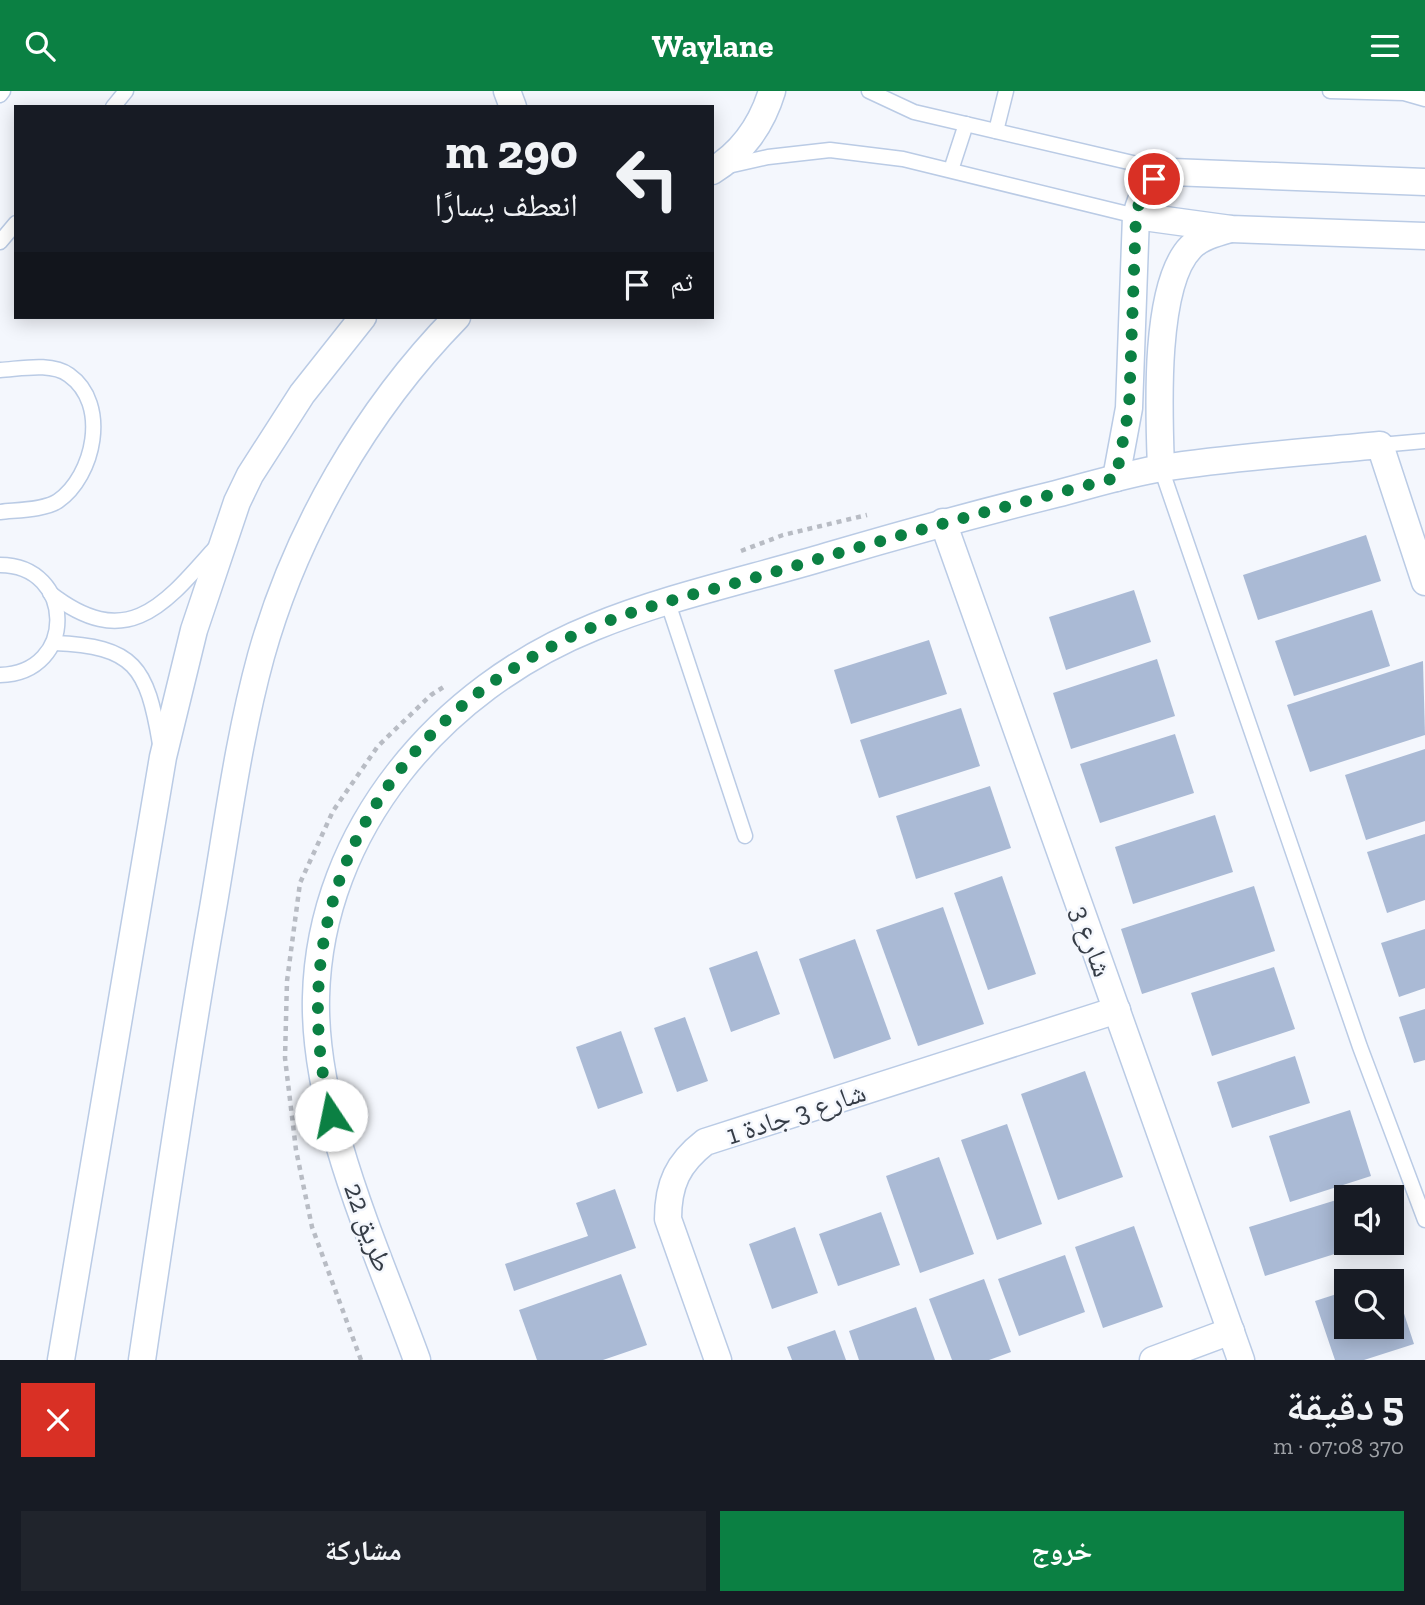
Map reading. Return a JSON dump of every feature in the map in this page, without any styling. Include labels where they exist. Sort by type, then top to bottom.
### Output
[{"type":"street","points":[[714,170],[747,141],[759,124],[772,91]]},
{"type":"street","points":[[1116,478],[1129,408],[1136,216],[1146,187],[1154,179],[1172,172],[1425,182]]},
{"type":"street","points":[[1136,216],[1231,229],[1425,236]]},
{"type":"street","points":[[1161,468],[1164,316],[1170,282],[1191,247],[1209,236],[1231,229]]},
{"type":"street","points":[[61,1360],[163,757],[194,630],[237,502],[264,451],[302,394],[361,319]]},
{"type":"street","points":[[142,1360],[194,1018],[246,720],[261,657],[288,577],[323,502],[393,393],[455,319]]},
{"type":"street","points":[[1380,445],[1425,582]]},
{"type":"street","name":"طريق 22","points":[[417,1360],[335,1131],[327,1098],[316,997],[318,965],[330,906],[354,844],[374,804],[405,762],[457,711],[495,681],[594,627],[943,522],[1161,468],[1380,445]]},
{"type":"street","name":"شارع 3","points":[[943,522],[1241,1360]]},
{"type":"street","name":"شارع 3 جادة 1","points":[[718,1360],[668,1219],[671,1185],[687,1156],[705,1142],[1116,1010]]},
{"type":"street","points":[[1153,1360],[1231,1332]]},
{"type":"lane","points":[[0,95],[3,91]]},
{"type":"lane","points":[[115,105],[126,91]]},
{"type":"lane","points":[[869,91],[914,112],[1172,172]]},
{"type":"lane","points":[[996,131],[1006,91]]},
{"type":"lane","points":[[1330,91],[1404,93],[1425,99]]},
{"type":"lane","points":[[951,170],[966,124]]},
{"type":"lane","points":[[714,170],[768,157],[830,150],[903,159],[1136,216]]},
{"type":"lane","points":[[0,242],[14,225]]},
{"type":"lane","points":[[0,370],[51,368],[68,374],[82,389],[93,418],[94,446],[73,488],[55,503],[0,512]]},
{"type":"lane","points":[[1380,445],[1425,441]]},
{"type":"lane","points":[[1161,468],[1360,1047],[1425,1220]]},
{"type":"lane","points":[[0,565],[14,565],[32,573],[50,593],[70,607],[89,615],[115,619],[137,618],[152,611],[178,589],[225,537]]},
{"type":"lane","points":[[0,675],[27,670],[43,659],[54,643],[59,623],[56,604],[50,593]]},
{"type":"lane","points":[[668,603],[746,836]]},
{"type":"lane","points":[[54,643],[103,647],[124,657],[132,665],[153,703],[163,757]]},
{"type":"path","points":[[732,554],[783,535],[877,513]]},
{"type":"path","points":[[361,1360],[312,1227],[295,1137],[285,1058],[288,981],[300,883],[333,811],[378,746],[431,695],[454,679]]},
{"type":"building","points":[[1366,535],[1381,581],[1258,620],[1243,575]]},
{"type":"building","points":[[1134,590],[1151,642],[1066,670],[1049,617]]},
{"type":"building","points":[[1372,610],[1390,666],[1294,696],[1275,641]]},
{"type":"building","points":[[929,640],[947,694],[851,724],[834,670]]},
{"type":"building","points":[[1157,659],[1175,716],[1071,749],[1053,693]]},
{"type":"building","points":[[1423,661],[1425,735],[1310,772],[1287,705]]},
{"type":"building","points":[[961,708],[980,766],[879,798],[860,740]]},
{"type":"building","points":[[1175,734],[1194,793],[1100,823],[1080,764]]},
{"type":"building","points":[[1425,749],[1425,821],[1366,840],[1345,775]]},
{"type":"building","points":[[990,786],[1011,848],[916,879],[896,816]]},
{"type":"building","points":[[1215,815],[1233,872],[1133,904],[1115,847]]},
{"type":"building","points":[[1425,834],[1425,900],[1387,913],[1367,852]]},
{"type":"building","points":[[1002,876],[1036,974],[988,990],[954,893]]},
{"type":"building","points":[[1254,886],[1275,951],[1142,994],[1121,929]]},
{"type":"building","points":[[943,907],[984,1024],[918,1046],[876,930]]},
{"type":"building","points":[[1425,929],[1425,988],[1399,997],[1381,943]]},
{"type":"building","points":[[855,939],[891,1039],[834,1059],[799,959]]},
{"type":"building","points":[[757,951],[780,1014],[731,1032],[709,968]]},
{"type":"building","points":[[1274,967],[1295,1029],[1212,1056],[1191,993]]},
{"type":"building","points":[[1425,1009],[1425,1060],[1414,1063],[1399,1017]]},
{"type":"building","points":[[685,1017],[708,1081],[677,1092],[654,1028]]},
{"type":"building","points":[[621,1031],[643,1093],[598,1109],[576,1047]]},
{"type":"building","points":[[1295,1056],[1310,1103],[1232,1128],[1217,1082]]},
{"type":"building","points":[[1085,1071],[1123,1177],[1058,1200],[1021,1094]]},
{"type":"building","points":[[1350,1110],[1371,1176],[1343,1185],[1334,1185],[1334,1188],[1290,1202],[1269,1136]]},
{"type":"building","points":[[1007,1124],[1042,1224],[997,1240],[961,1140]]},
{"type":"building","points":[[939,1157],[974,1254],[920,1273],[886,1176]]},
{"type":"building","points":[[615,1189],[636,1248],[514,1291],[505,1264],[588,1236],[576,1203]]},
{"type":"building","points":[[1334,1201],[1334,1254],[1265,1276],[1249,1227]]},
{"type":"building","points":[[881,1212],[900,1265],[838,1286],[819,1234]]},
{"type":"building","points":[[1134,1226],[1163,1307],[1103,1328],[1075,1247]]},
{"type":"building","points":[[795,1227],[818,1293],[772,1309],[749,1244]]},
{"type":"building","points":[[1065,1255],[1085,1312],[1019,1336],[998,1279]]},
{"type":"building","points":[[621,1274],[647,1345],[603,1360],[537,1360],[519,1310]]},
{"type":"building","points":[[984,1279],[1011,1352],[989,1360],[952,1360],[929,1299]]},
{"type":"building","points":[[1334,1295],[1334,1339],[1404,1339],[1404,1314],[1414,1344],[1364,1360],[1335,1360],[1315,1301]]},
{"type":"building","points":[[916,1307],[935,1360],[859,1360],[849,1331]]},
{"type":"building","points":[[835,1330],[846,1360],[792,1360],[787,1347]]},
{"type":"route","points":[[331,1115],[317,1023],[316,997],[322,938],[330,906],[354,844],[374,804],[397,771],[422,743],[495,681],[530,659],[594,627],[943,522],[1116,478],[1126,439],[1129,408],[1136,216],[1141,195],[1154,179]]}]
